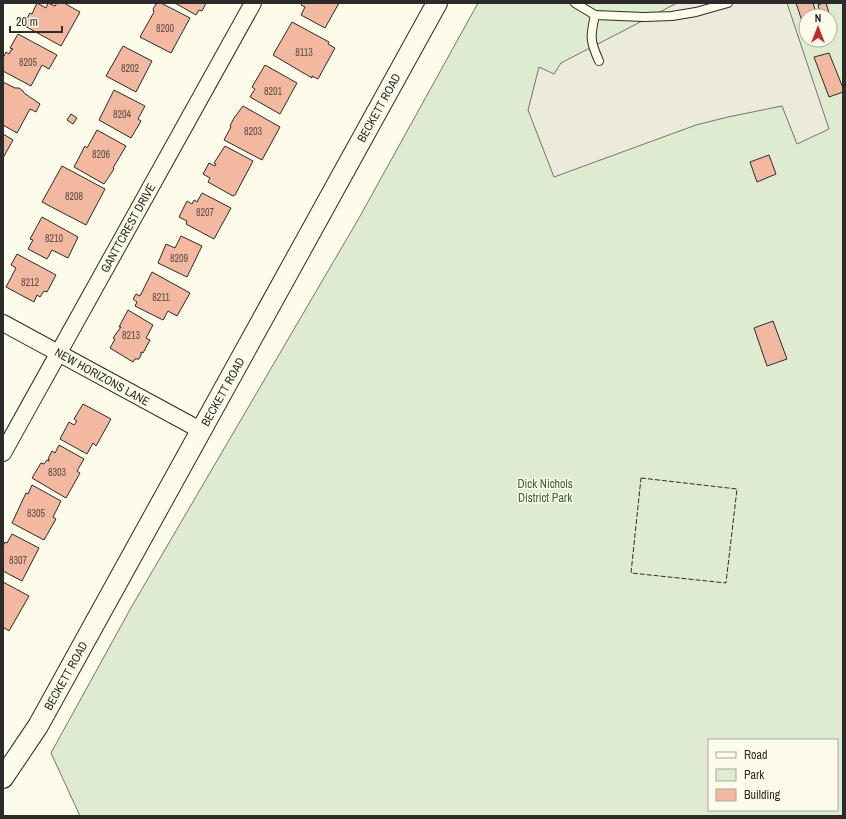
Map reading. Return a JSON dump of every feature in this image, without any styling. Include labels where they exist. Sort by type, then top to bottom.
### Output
[{"type":"street","name":"GANTTCREST DRIVE","points":[[3,453],[253,3]]},
{"type":"street","name":"BECKETT ROAD","points":[[3,778],[38,726],[437,3]]},
{"type":"street","name":"NEW HORIZONS LANE","points":[[3,323],[202,431]]},
{"type":"lane","points":[[576,3],[595,15],[644,17],[672,16],[696,12],[728,3]]},
{"type":"lane","points":[[595,15],[591,38],[592,45],[599,61]]},
{"type":"green space","name":"Dick Nichols District Park","points":[[478,3],[843,3],[843,816],[80,816],[51,753],[132,606],[359,218]]},
{"type":"shaded area","points":[[677,3],[787,3],[798,36],[798,48],[802,48],[829,129],[797,144],[782,106],[696,125],[554,177],[528,110],[539,67],[554,74],[561,63]]},
{"type":"building","points":[[37,3],[46,8],[48,3],[55,6],[57,3],[64,3],[80,12],[61,46],[23,25],[30,13],[32,14]]},
{"type":"building","points":[[159,3],[190,18],[171,53],[140,37],[154,12],[153,9],[156,4]]},
{"type":"building","points":[[175,3],[206,3],[202,11],[199,10],[196,15]]},
{"type":"building","points":[[302,3],[339,3],[325,28],[301,15],[305,7],[301,5]]},
{"type":"building","points":[[796,3],[813,3],[815,8],[798,8]]},
{"type":"building","points":[[826,3],[828,8],[819,8],[818,5]]},
{"type":"building","points":[[292,22],[329,42],[328,44],[335,48],[318,79],[312,76],[312,78],[273,55]]},
{"type":"building","points":[[18,34],[57,55],[49,69],[42,65],[31,86],[3,71],[3,58],[6,52],[9,54],[13,49],[10,48]]},
{"type":"building","points":[[123,46],[152,61],[136,92],[106,76]]},
{"type":"building","points":[[829,53],[843,88],[843,92],[829,97],[814,57]]},
{"type":"building","points":[[265,65],[297,83],[280,114],[250,97],[255,89],[252,87]]},
{"type":"building","points":[[3,82],[15,88],[19,88],[40,104],[36,112],[30,109],[17,133],[3,125]]},
{"type":"building","points":[[114,90],[145,106],[138,119],[141,121],[131,138],[99,120]]},
{"type":"building","points":[[243,106],[280,127],[262,160],[224,140],[234,118]]},
{"type":"building","points":[[71,114],[77,118],[73,124],[67,120]]},
{"type":"building","points":[[97,130],[126,146],[104,184],[74,167],[85,146],[87,148]]},
{"type":"building","points":[[3,134],[13,140],[3,158]]},
{"type":"building","points":[[225,146],[253,161],[235,195],[233,196],[208,182],[210,178],[203,174],[209,163],[215,166],[216,164],[214,163]]},
{"type":"building","points":[[769,155],[776,174],[757,182],[750,162]]},
{"type":"building","points":[[62,166],[105,189],[86,225],[42,202]]},
{"type":"building","points":[[202,193],[231,208],[214,239],[186,224],[187,221],[179,217],[187,201],[192,204],[194,200],[197,202]]},
{"type":"building","points":[[42,217],[78,237],[68,258],[52,250],[47,259],[28,249],[33,240],[30,239]]},
{"type":"building","points":[[181,236],[202,246],[187,277],[158,263],[166,244],[175,248]]},
{"type":"building","points":[[17,254],[56,275],[47,292],[44,291],[40,297],[37,295],[34,302],[6,287],[16,268],[11,265]]},
{"type":"building","points":[[152,272],[190,293],[177,316],[168,311],[163,320],[135,306],[137,302],[133,299],[136,294],[140,296]]},
{"type":"building","points":[[128,310],[153,325],[146,338],[150,340],[143,353],[141,352],[139,359],[135,359],[133,362],[110,348],[115,339],[113,338],[121,327],[119,327]]},
{"type":"building","points":[[773,321],[787,359],[767,366],[754,328]]},
{"type":"building","points":[[83,404],[111,419],[96,446],[93,443],[87,454],[60,439],[69,422],[74,425],[77,421],[74,419]]},
{"type":"building","points":[[59,445],[84,459],[77,471],[80,473],[66,498],[32,478],[41,463],[44,464],[47,460],[49,461],[48,459],[52,451],[55,453]]},
{"type":"building","points":[[32,485],[61,501],[53,517],[56,519],[44,540],[12,523],[26,493],[28,494]]},
{"type":"building","points":[[12,534],[39,548],[22,581],[3,571],[3,546],[5,542],[7,543]]},
{"type":"building","points":[[3,582],[29,596],[9,631],[3,627]]},
{"type":"fence","points":[[641,478],[737,489],[726,583],[631,573],[641,478]]}]
